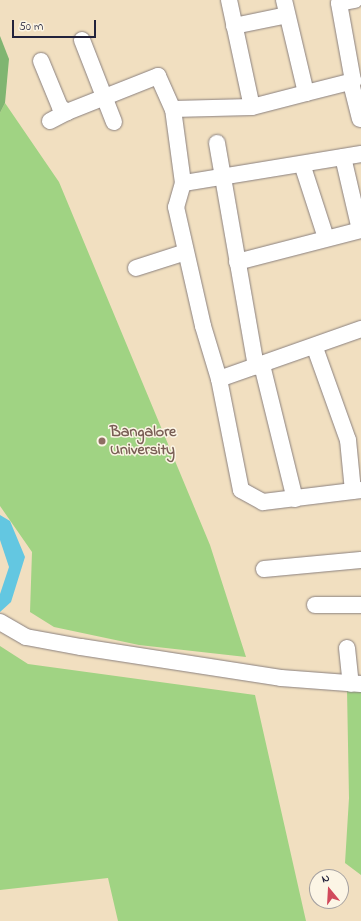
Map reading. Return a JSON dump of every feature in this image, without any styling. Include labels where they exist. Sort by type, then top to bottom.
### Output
[{"type":"street","points":[[229,0],[252,107]]},
{"type":"street","points":[[355,0],[338,2],[351,83],[360,119]]},
{"type":"street","points":[[234,26],[285,7],[306,93]]},
{"type":"street","points":[[82,40],[114,122]]},
{"type":"street","points":[[41,61],[60,107],[67,112]]},
{"type":"street","points":[[50,121],[104,96],[158,76],[173,109],[183,183],[176,207],[219,380],[241,490],[263,502],[296,499],[357,490],[354,439],[315,348]]},
{"type":"street","points":[[173,109],[252,107],[351,83]]},
{"type":"street","points":[[217,143],[237,262],[259,366],[296,499]]},
{"type":"street","points":[[183,183],[223,179],[361,154]]},
{"type":"street","points":[[237,262],[361,230],[343,157]]},
{"type":"street","points":[[302,164],[326,238]]},
{"type":"street","points":[[136,268],[186,252]]},
{"type":"street","points":[[219,380],[315,348],[361,329]]},
{"type":"street","points":[[264,569],[361,560]]},
{"type":"street","points":[[315,605],[361,604]]},
{"type":"street","points":[[0,622],[26,637],[81,647],[281,678],[356,684],[347,648]]},
{"type":"green space","points":[[0,36],[9,59],[5,103],[0,113]]},
{"type":"green space","points":[[5,103],[59,182],[210,545],[246,657],[139,645],[54,627],[30,612],[32,552],[0,506],[0,113]]},
{"type":"green space","points":[[0,646],[28,664],[255,695],[306,921],[118,921],[108,878],[0,890]]},
{"type":"green space","points":[[361,689],[361,875],[345,863],[349,798],[347,690]]},
{"type":"water","points":[[0,515],[10,521],[25,557],[11,602],[0,612],[0,594],[9,567],[0,540]]},
{"type":"place","name":"Bangalore University","points":[[102,441]]}]
